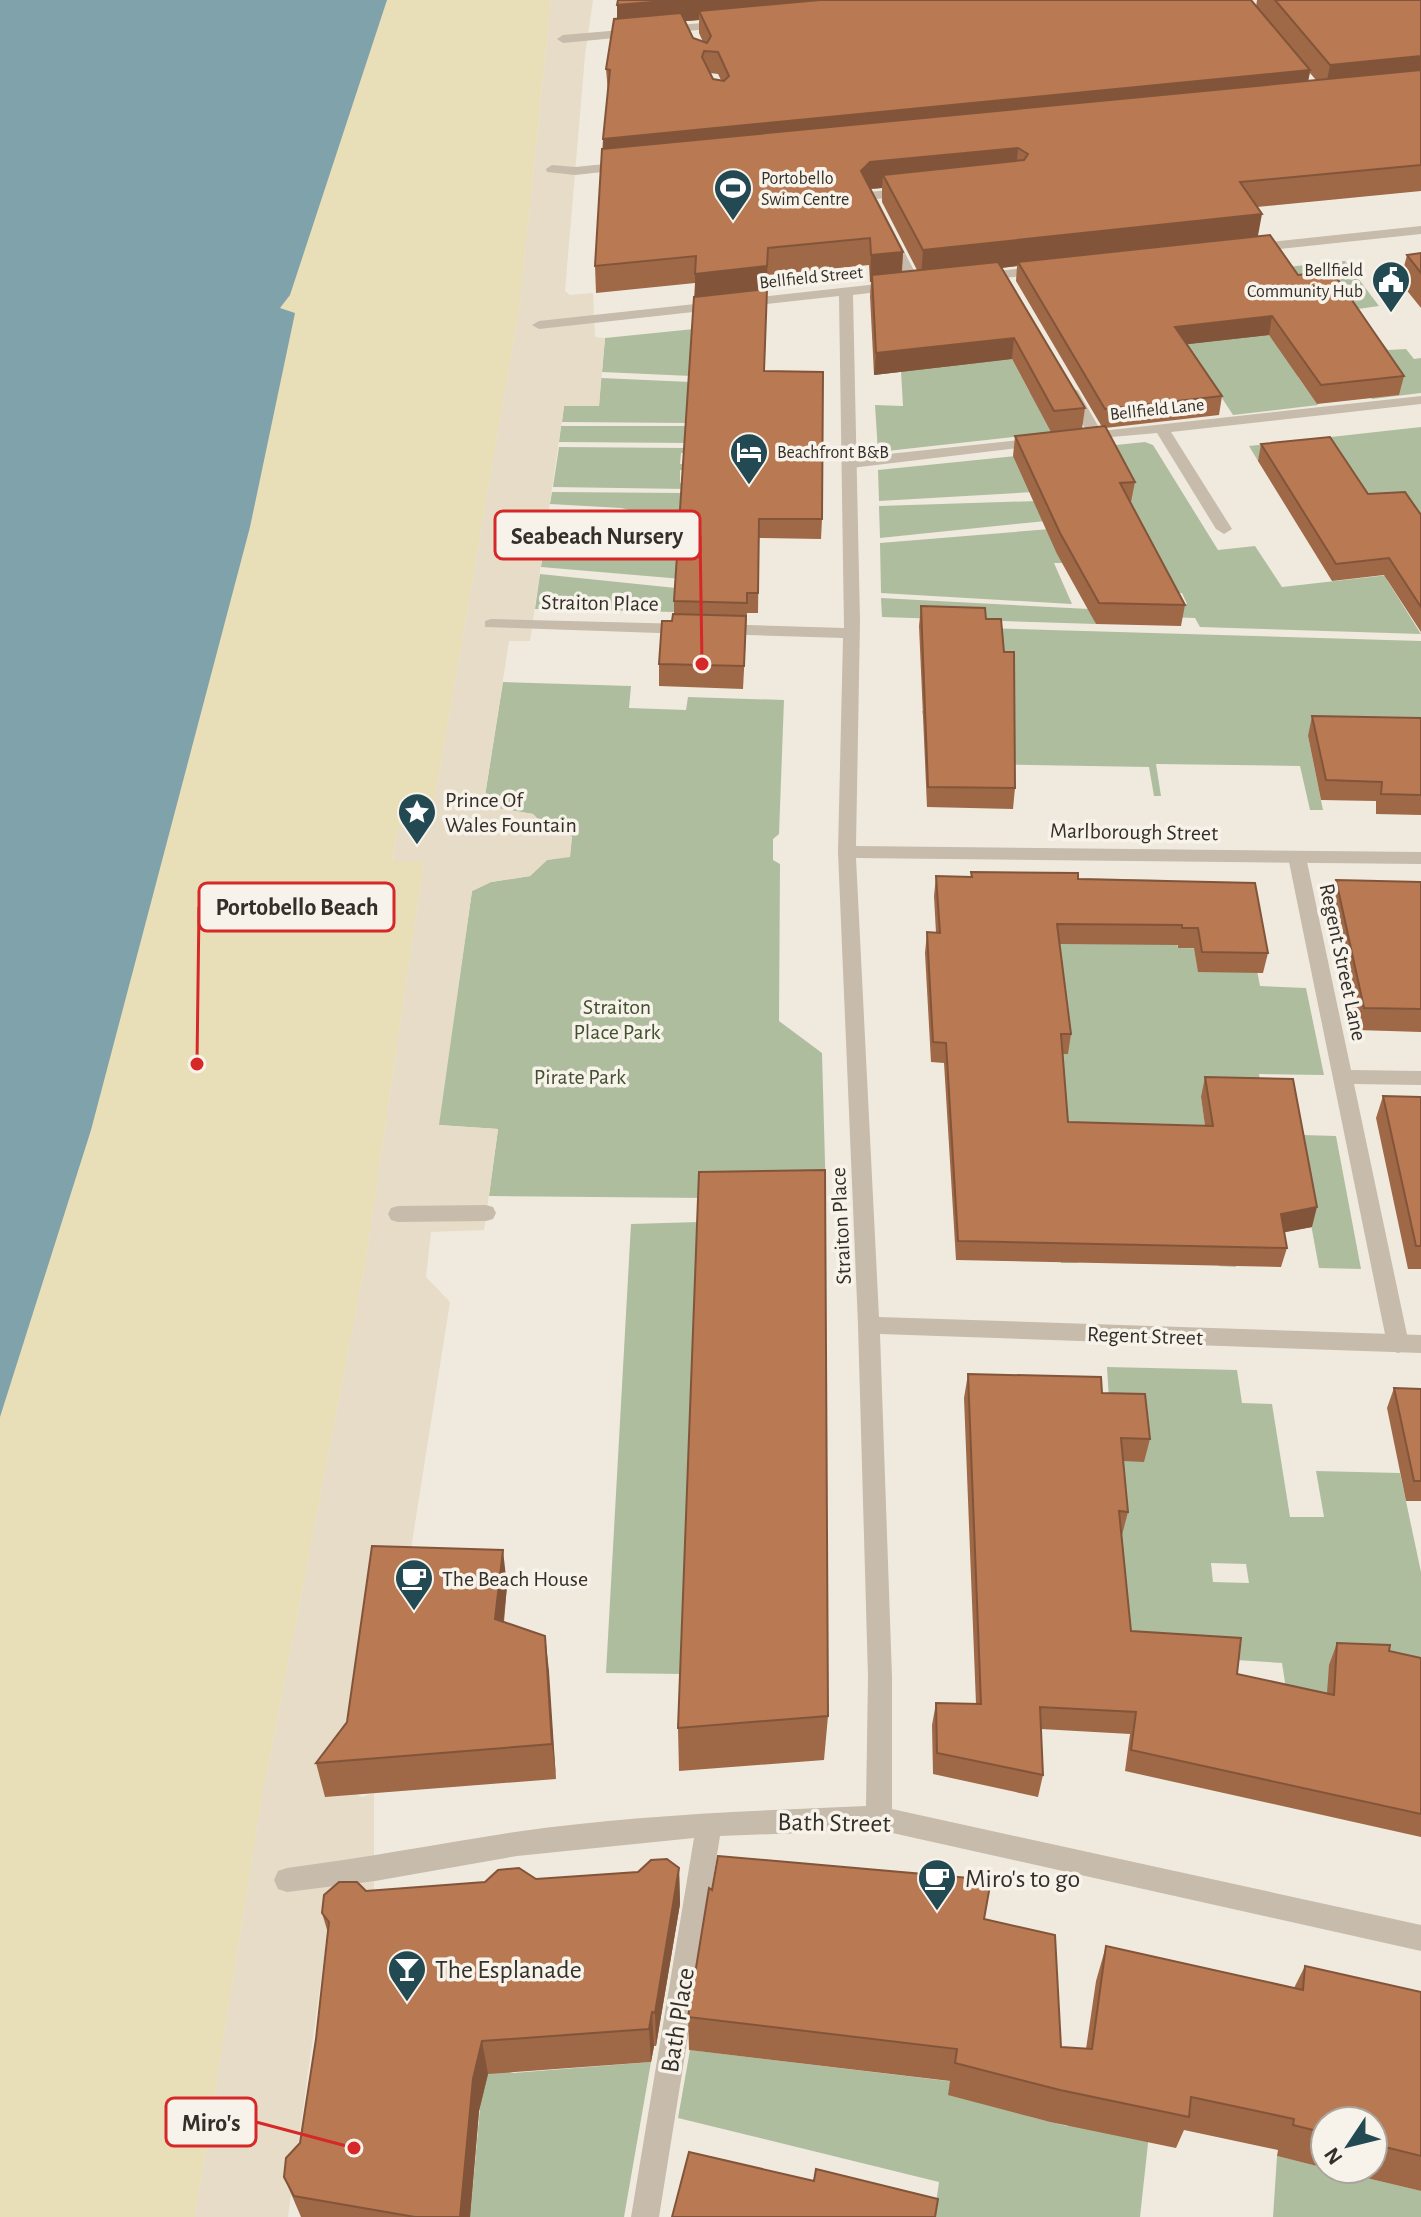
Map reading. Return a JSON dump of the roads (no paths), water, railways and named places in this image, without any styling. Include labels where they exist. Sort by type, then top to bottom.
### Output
[{"type":"street","points":[[563,39],[690,33],[734,24]]},
{"type":"street","points":[[552,169],[575,171],[638,164]]},
{"type":"street","name":"Bellfield Street","points":[[539,325],[921,283],[869,196],[928,190]]},
{"type":"street","points":[[1231,250],[1421,230]]},
{"type":"street","points":[[958,279],[1006,282],[1059,269]]},
{"type":"street","name":"Straiton Place","points":[[846,291],[852,633],[847,852],[869,1325],[880,1677],[879,1818]]},
{"type":"street","points":[[1066,382],[1097,436]]},
{"type":"street","name":"Bellfield Lane","points":[[851,463],[1421,400]]},
{"type":"street","points":[[1162,429],[1224,529]]},
{"type":"street","name":"Straiton Place","points":[[491,624],[852,633]]},
{"type":"street","name":"Marlborough Street","points":[[847,852],[1421,858]]},
{"type":"street","name":"Regent Street Lane","points":[[1297,857],[1398,1344]]},
{"type":"street","points":[[1343,1077],[1421,1078]]},
{"type":"street","points":[[398,1214],[486,1213]]},
{"type":"street","name":"Regent Street","points":[[869,1325],[1421,1344]]},
{"type":"street","name":"Bath Street","points":[[287,1880],[375,1869],[517,1844],[709,1824],[879,1818],[1421,1938]]},
{"type":"street","name":"Bath Place","points":[[645,2217],[709,1824]]},
{"type":"water","points":[[0,0],[387,0],[290,295],[280,308],[295,313],[250,527],[91,1130],[0,1417]]},
{"type":"place","name":"Portobello Swim Centre","points":[[733,222]]},
{"type":"place","name":"Bellfield Community Hub","points":[[1391,314]]},
{"type":"place","name":"Beachfront B&B","points":[[749,486]]},
{"type":"place","name":"Seabeach Nursery","points":[[702,664]]},
{"type":"place","name":"Prince Of Wales Fountain","points":[[417,846]]},
{"type":"place","name":"Portobello Beach","points":[[197,1064]]},
{"type":"place","name":"The Beach House","points":[[414,1612]]},
{"type":"place","name":"Miro's to go","points":[[937,1912]]},
{"type":"place","name":"The Esplanade","points":[[407,2003]]},
{"type":"place","name":"Miro's","points":[[354,2148]]},
{"type":"park label","name":"Straiton Place Park","points":[[617,1018]]},
{"type":"park label","name":"Pirate Park","points":[[580,1076]]}]
